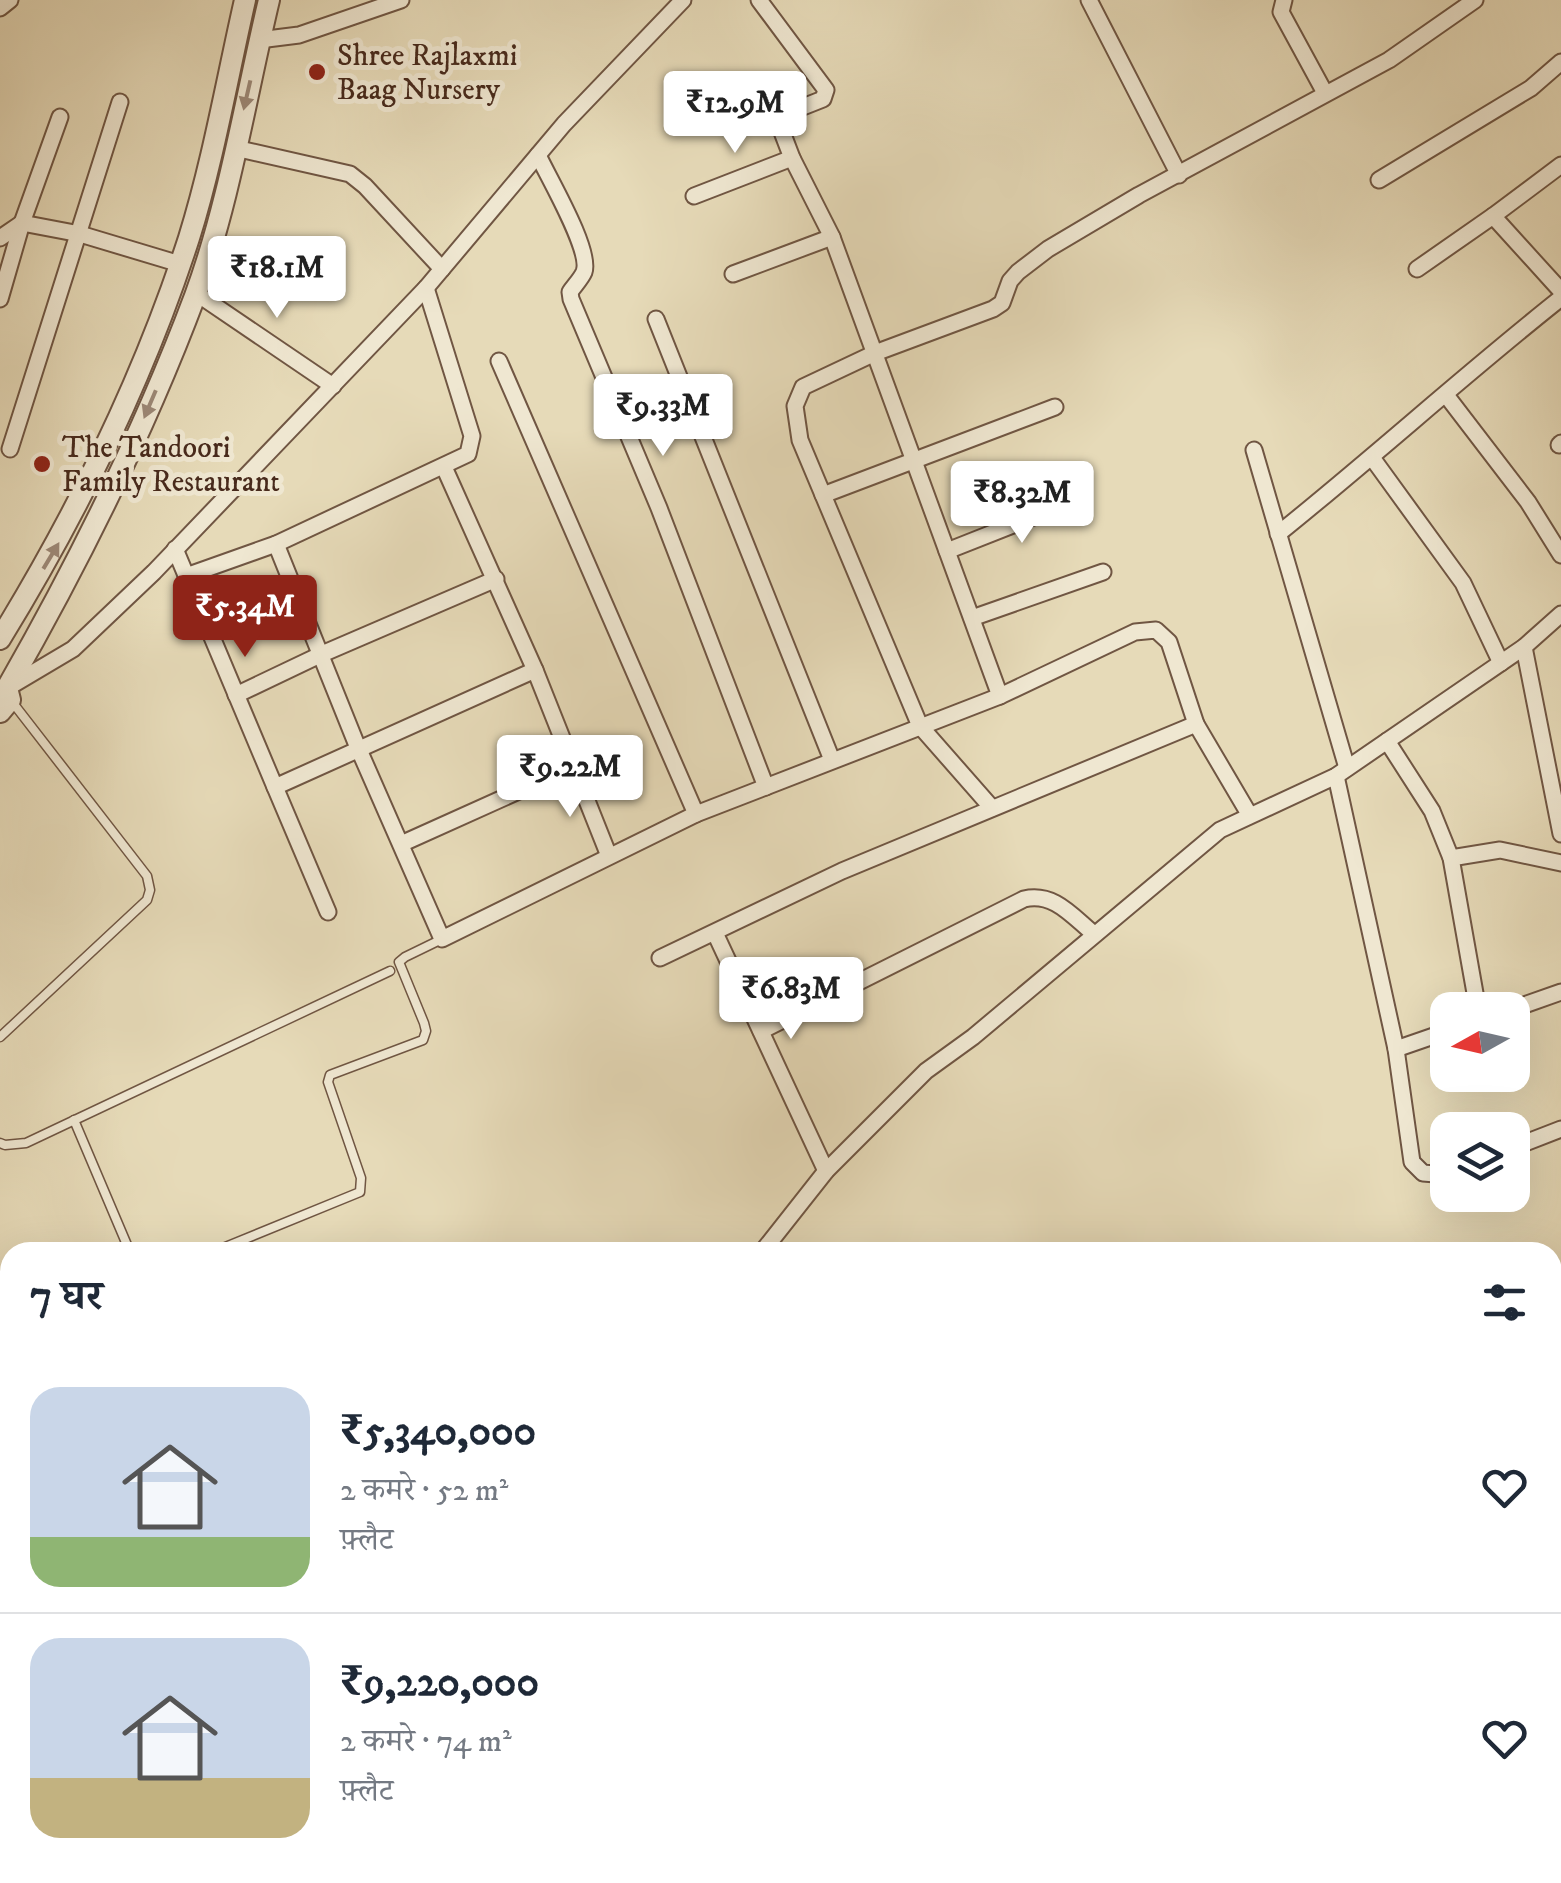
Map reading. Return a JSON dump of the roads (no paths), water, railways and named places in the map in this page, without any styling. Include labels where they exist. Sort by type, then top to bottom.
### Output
[{"type":"street","points":[[0,8],[10,0]]},
{"type":"street","points":[[0,639],[58,544],[152,344],[190,234],[245,0]]},
{"type":"street","points":[[6,700],[86,544],[196,293],[269,0]]},
{"type":"street","points":[[259,40],[299,35],[402,0]]},
{"type":"street","points":[[6,700],[73,650],[332,386],[426,288],[538,155],[683,0]]},
{"type":"street","points":[[759,0],[826,90],[823,99],[780,116],[779,124],[832,237],[1000,696]]},
{"type":"street","points":[[1089,0],[1180,175]]},
{"type":"street","points":[[1284,0],[1281,12],[1325,93]]},
{"type":"street","points":[[992,808],[920,726],[800,440],[795,406],[803,386],[875,353],[993,309],[1002,303],[1010,281],[1048,249],[1389,60],[1475,0]]},
{"type":"street","points":[[1380,180],[1531,88],[1561,62]]},
{"type":"street","points":[[10,449],[120,102]]},
{"type":"street","points":[[0,300],[22,223],[60,117]]},
{"type":"street","points":[[234,148],[350,174],[442,269]]},
{"type":"street","points":[[538,155],[585,262],[584,273],[570,292],[570,300],[658,508],[766,787]]},
{"type":"street","points":[[694,196],[792,158]]},
{"type":"street","points":[[1416,269],[1561,165]]},
{"type":"street","points":[[1278,534],[1560,299],[1494,216]]},
{"type":"street","points":[[0,238],[22,223],[80,234],[180,264]]},
{"type":"street","points":[[733,274],[832,237]]},
{"type":"street","points":[[186,576],[276,544],[468,454],[472,436],[426,288]]},
{"type":"street","points":[[196,293],[332,386]]},
{"type":"street","points":[[656,319],[832,760]]},
{"type":"street","points":[[499,361],[696,814]]},
{"type":"street","points":[[1446,395],[1528,502],[1561,555]]},
{"type":"street","points":[[823,495],[1055,407]]},
{"type":"street","points":[[1254,450],[1341,772],[1396,1049],[1412,1162],[1423,1173],[1430,1174]]},
{"type":"street","points":[[1373,458],[1463,583],[1501,662]]},
{"type":"street","points":[[444,467],[535,670],[609,856]]},
{"type":"street","points":[[947,552],[1081,498]]},
{"type":"street","points":[[276,544],[442,940],[696,814],[1000,696],[1135,632],[1156,630],[1169,642],[1196,724],[1249,814]]},
{"type":"street","points":[[174,549],[328,912]]},
{"type":"street","points":[[972,618],[1104,572]]},
{"type":"street","points":[[236,696],[322,654],[496,580]]},
{"type":"street","points":[[770,1242],[826,1171],[926,1072],[1220,830],[1341,772],[1524,647],[1561,614]]},
{"type":"street","points":[[1524,647],[1561,834]]},
{"type":"street","points":[[274,787],[535,670]]},
{"type":"street","points":[[660,958],[842,871],[1196,724]]},
{"type":"street","points":[[1387,740],[1432,811],[1452,858],[1475,992]]},
{"type":"street","points":[[401,844],[572,767]]},
{"type":"street","points":[[1452,858],[1500,850],[1561,863]]},
{"type":"street","points":[[761,1031],[1024,900],[1038,896],[1051,899],[1094,934]]},
{"type":"street","points":[[715,934],[826,1171]]},
{"type":"street","points":[[1530,1003],[1561,992]]},
{"type":"street","points":[[1396,1049],[1430,1038]]},
{"type":"street","points":[[1530,1141],[1561,1129]]},
{"type":"lane","points":[[0,1038],[147,900],[150,890],[147,876],[6,700]]},
{"type":"lane","points":[[238,1242],[360,1192],[362,1178],[328,1082],[330,1076],[423,1040],[424,1022],[400,962],[442,940]]},
{"type":"lane","points":[[0,1142],[26,1143],[390,971]]},
{"type":"lane","points":[[74,1120],[126,1242]]},
{"type":"place","name":"Shree Rajlaxmi Baag Nursery","points":[[317,72]]},
{"type":"place","name":"The Tandoori Family Restaurant","points":[[42,464]]}]
